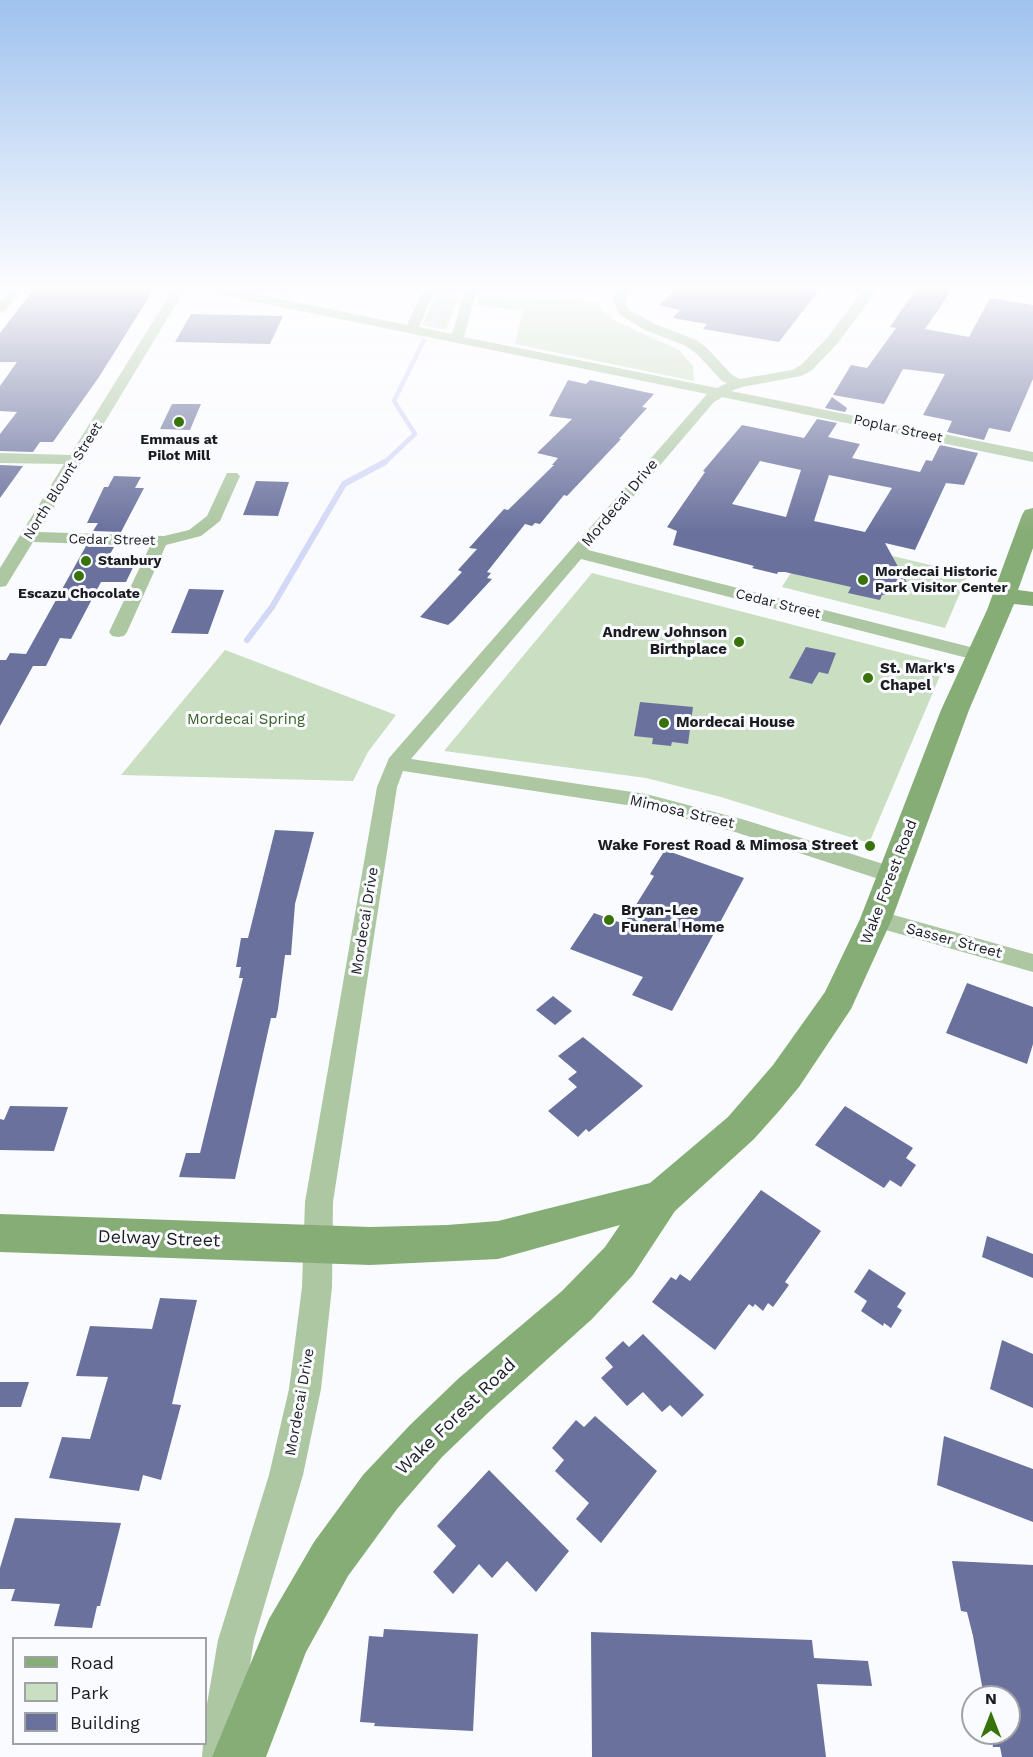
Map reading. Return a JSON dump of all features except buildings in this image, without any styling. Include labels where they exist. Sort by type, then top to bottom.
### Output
[{"type":"main road","name":"Wake Forest Road","points":[[239,1757],[287,1637],[331,1559],[380,1492],[426,1441],[475,1394],[577,1305],[618,1261],[661,1198],[741,1128],[786,1076],[839,999],[876,919],[891,875],[1005,595],[1033,515]]},
{"type":"main road","points":[[1005,595],[1033,599]]},
{"type":"main road","name":"Wake Forest Road","points":[[318,1243],[370,1246],[498,1240],[595,1213],[661,1198]]},
{"type":"main road","name":"Delway Street","points":[[0,1233],[318,1243]]},
{"type":"street","name":"North Blount Street","points":[[0,582],[133,368]]},
{"type":"street","name":"Poplar Street","points":[[599,368],[1033,457]]},
{"type":"street","points":[[718,368],[727,378],[739,383]]},
{"type":"street","name":"Mordecai Drive","points":[[221,1757],[223,1716],[237,1640],[286,1475],[305,1389],[317,1287],[319,1202],[387,787],[396,764],[708,400],[739,383],[796,373],[807,368]]},
{"type":"street","points":[[0,458],[77,460]]},
{"type":"street","name":"Cedar Street","points":[[29,537],[160,541],[195,533],[213,518],[232,476]]},
{"type":"street","points":[[117,632],[160,541]]},
{"type":"street","name":"Cedar Street","points":[[578,553],[979,655]]},
{"type":"street","name":"Mimosa Street","points":[[396,764],[646,801],[737,825],[891,875]]},
{"type":"street","name":"Sasser Street","points":[[876,919],[1033,963]]},
{"type":"green space","points":[[631,368],[693,368],[694,381]]},
{"type":"green space","points":[[813,537],[968,574],[945,628],[782,587]]},
{"type":"green space","points":[[592,573],[945,664],[869,843],[721,797],[646,778],[444,751]]},
{"type":"green space","name":"Mordecai Spring","points":[[225,650],[396,715],[368,752],[353,781],[121,775]]},
{"type":"waterway","points":[[384,463],[415,434],[394,401],[410,368]]},
{"type":"waterway","points":[[247,640],[272,607],[344,484],[385,462]]},
{"type":"place","name":"Emmaus at Pilot Mill","points":[[179,422]]},
{"type":"place","name":"Stanbury","points":[[86,561]]},
{"type":"place","name":"Escazu Chocolate","points":[[79,576]]},
{"type":"place","name":"Mordecai Historic Park Visitor Center","points":[[863,580]]},
{"type":"place","name":"Andrew Johnson Birthplace","points":[[739,642]]},
{"type":"place","name":"St. Mark's Chapel","points":[[868,678]]},
{"type":"place","name":"Mordecai House","points":[[664,723]]},
{"type":"place","name":"Wake Forest Road & Mimosa Street","points":[[870,846]]},
{"type":"place","name":"Bryan-Lee Funeral Home","points":[[609,920]]}]
